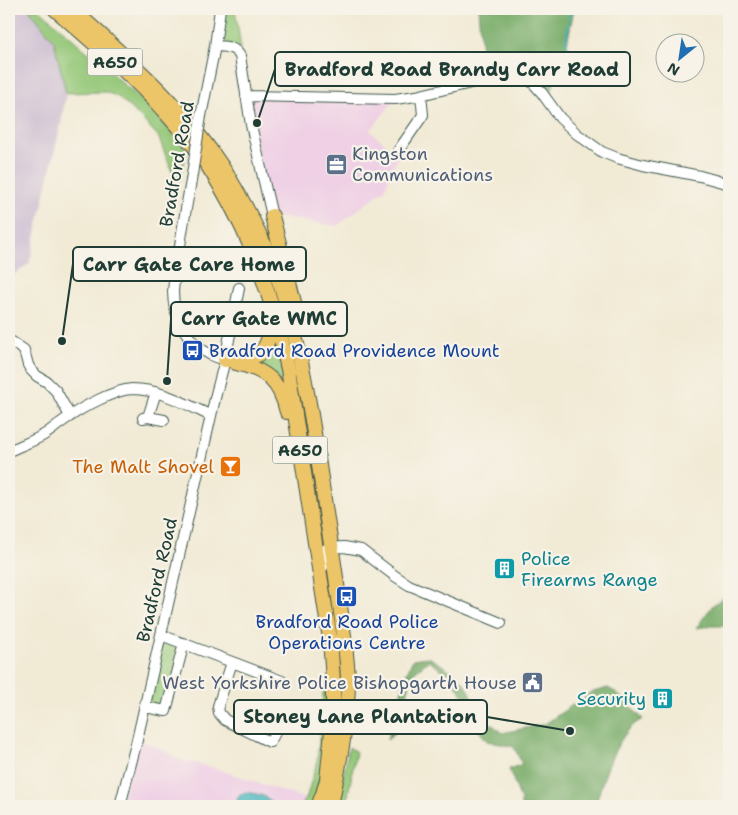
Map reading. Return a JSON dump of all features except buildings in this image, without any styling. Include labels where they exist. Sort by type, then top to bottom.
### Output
[{"type":"highway","name":"A650","points":[[55,9],[123,69],[154,100],[199,153],[224,192],[259,265],[274,311],[288,369],[330,639],[333,721],[326,780],[318,806]]},
{"type":"highway","name":"A650","points":[[72,9],[161,92],[212,152],[253,220],[270,257],[288,308],[302,366],[347,657],[348,681],[342,743],[331,806]]},
{"type":"highway","points":[[224,192],[260,284],[270,324],[269,338],[263,350],[248,359],[226,360]]},
{"type":"highway","points":[[272,216],[292,289],[300,330],[302,366]]},
{"type":"highway","points":[[226,360],[251,366],[271,379],[281,393],[299,446]]},
{"type":"street","name":"Bradford Road","points":[[220,9],[173,293],[178,318],[188,336],[196,345],[211,355],[226,360]]},
{"type":"street","points":[[215,46],[234,48],[240,56],[251,125],[272,216]]},
{"type":"street","points":[[246,96],[395,99],[421,95],[498,76],[520,74],[534,84],[560,118],[577,134],[602,152],[643,165],[700,176],[729,184]]},
{"type":"street","points":[[398,151],[423,115],[421,95]]},
{"type":"street","name":"Bradford Road","points":[[120,806],[211,416],[226,360],[238,288]]},
{"type":"street","points":[[12,342],[27,348],[28,365],[31,370],[52,386],[70,416]]},
{"type":"street","points":[[10,449],[47,433],[92,403],[118,392],[132,389],[156,392],[211,416]]},
{"type":"street","points":[[156,392],[145,417],[164,420]]},
{"type":"street","points":[[326,615],[328,598],[322,562],[326,548],[331,547],[361,550],[395,576],[409,584],[501,622]]},
{"type":"street","points":[[334,569],[340,556],[349,548]]},
{"type":"street","points":[[161,635],[184,642],[282,681]]},
{"type":"street","points":[[144,707],[166,711],[184,642]]},
{"type":"street","points":[[232,662],[218,706],[219,713],[225,720],[270,742],[276,731]]},
{"type":"shaded area","points":[[9,9],[29,9],[54,41],[66,93],[29,264],[9,278]]},
{"type":"shaded area","points":[[246,96],[395,99],[370,131],[399,155],[385,189],[337,226],[272,216]]},
{"type":"shaded area","points":[[137,740],[163,750],[179,760],[211,767],[306,799],[301,806],[120,806]]},
{"type":"green space","points":[[29,9],[39,9],[146,104],[187,150],[179,181],[173,174],[158,136],[118,97],[106,92],[66,93],[54,41]]},
{"type":"green space","points":[[220,9],[235,9],[240,41],[240,56],[215,46]]},
{"type":"green space","points":[[478,9],[574,9],[566,49],[550,95],[541,79],[527,71],[507,67],[484,74]]},
{"type":"green space","points":[[275,335],[286,386],[254,361]]},
{"type":"green space","points":[[729,593],[729,627],[711,626],[696,628],[713,605]]},
{"type":"green space","points":[[161,635],[184,643],[166,711],[145,707]]},
{"type":"green space","points":[[428,657],[460,678],[469,690],[474,709],[502,733],[545,724],[571,706],[582,701],[589,693],[608,688],[617,693],[643,719],[634,725],[618,745],[595,806],[521,806],[521,800],[509,769],[522,764],[514,747],[487,741],[478,730],[466,699],[447,673],[428,661],[413,673],[397,731],[387,740],[407,672],[413,659]]},
{"type":"green space","points":[[324,681],[327,699],[327,718],[322,769],[313,806],[301,806],[306,799],[317,762]]},
{"type":"green space","points":[[349,747],[356,752],[346,806],[337,806]]},
{"type":"water","points":[[247,792],[265,797],[272,804],[270,806],[242,806],[236,803],[243,793]]},
{"type":"waterway","points":[[568,48],[566,41],[570,9]]},
{"type":"place","name":"Bradford Road Brandy Carr Road","points":[[257,123]]},
{"type":"place","name":"Kingston Communications","points":[[336,164]]},
{"type":"place","name":"Carr Gate Care Home","points":[[62,341]]},
{"type":"place","name":"Bradford Road Providence Mount","points":[[193,351]]},
{"type":"place","name":"Carr Gate WMC","points":[[167,381]]},
{"type":"place","name":"The Malt Shovel","points":[[230,467]]},
{"type":"place","name":"Police Firearms Range","points":[[505,569]]},
{"type":"place","name":"Bradford Road Police Operations Centre","points":[[347,597]]},
{"type":"place","name":"West Yorkshire Police Bishopgarth House","points":[[533,683]]},
{"type":"place","name":"Security","points":[[662,699]]},
{"type":"place","name":"Stoney Lane Plantation","points":[[570,731]]}]
